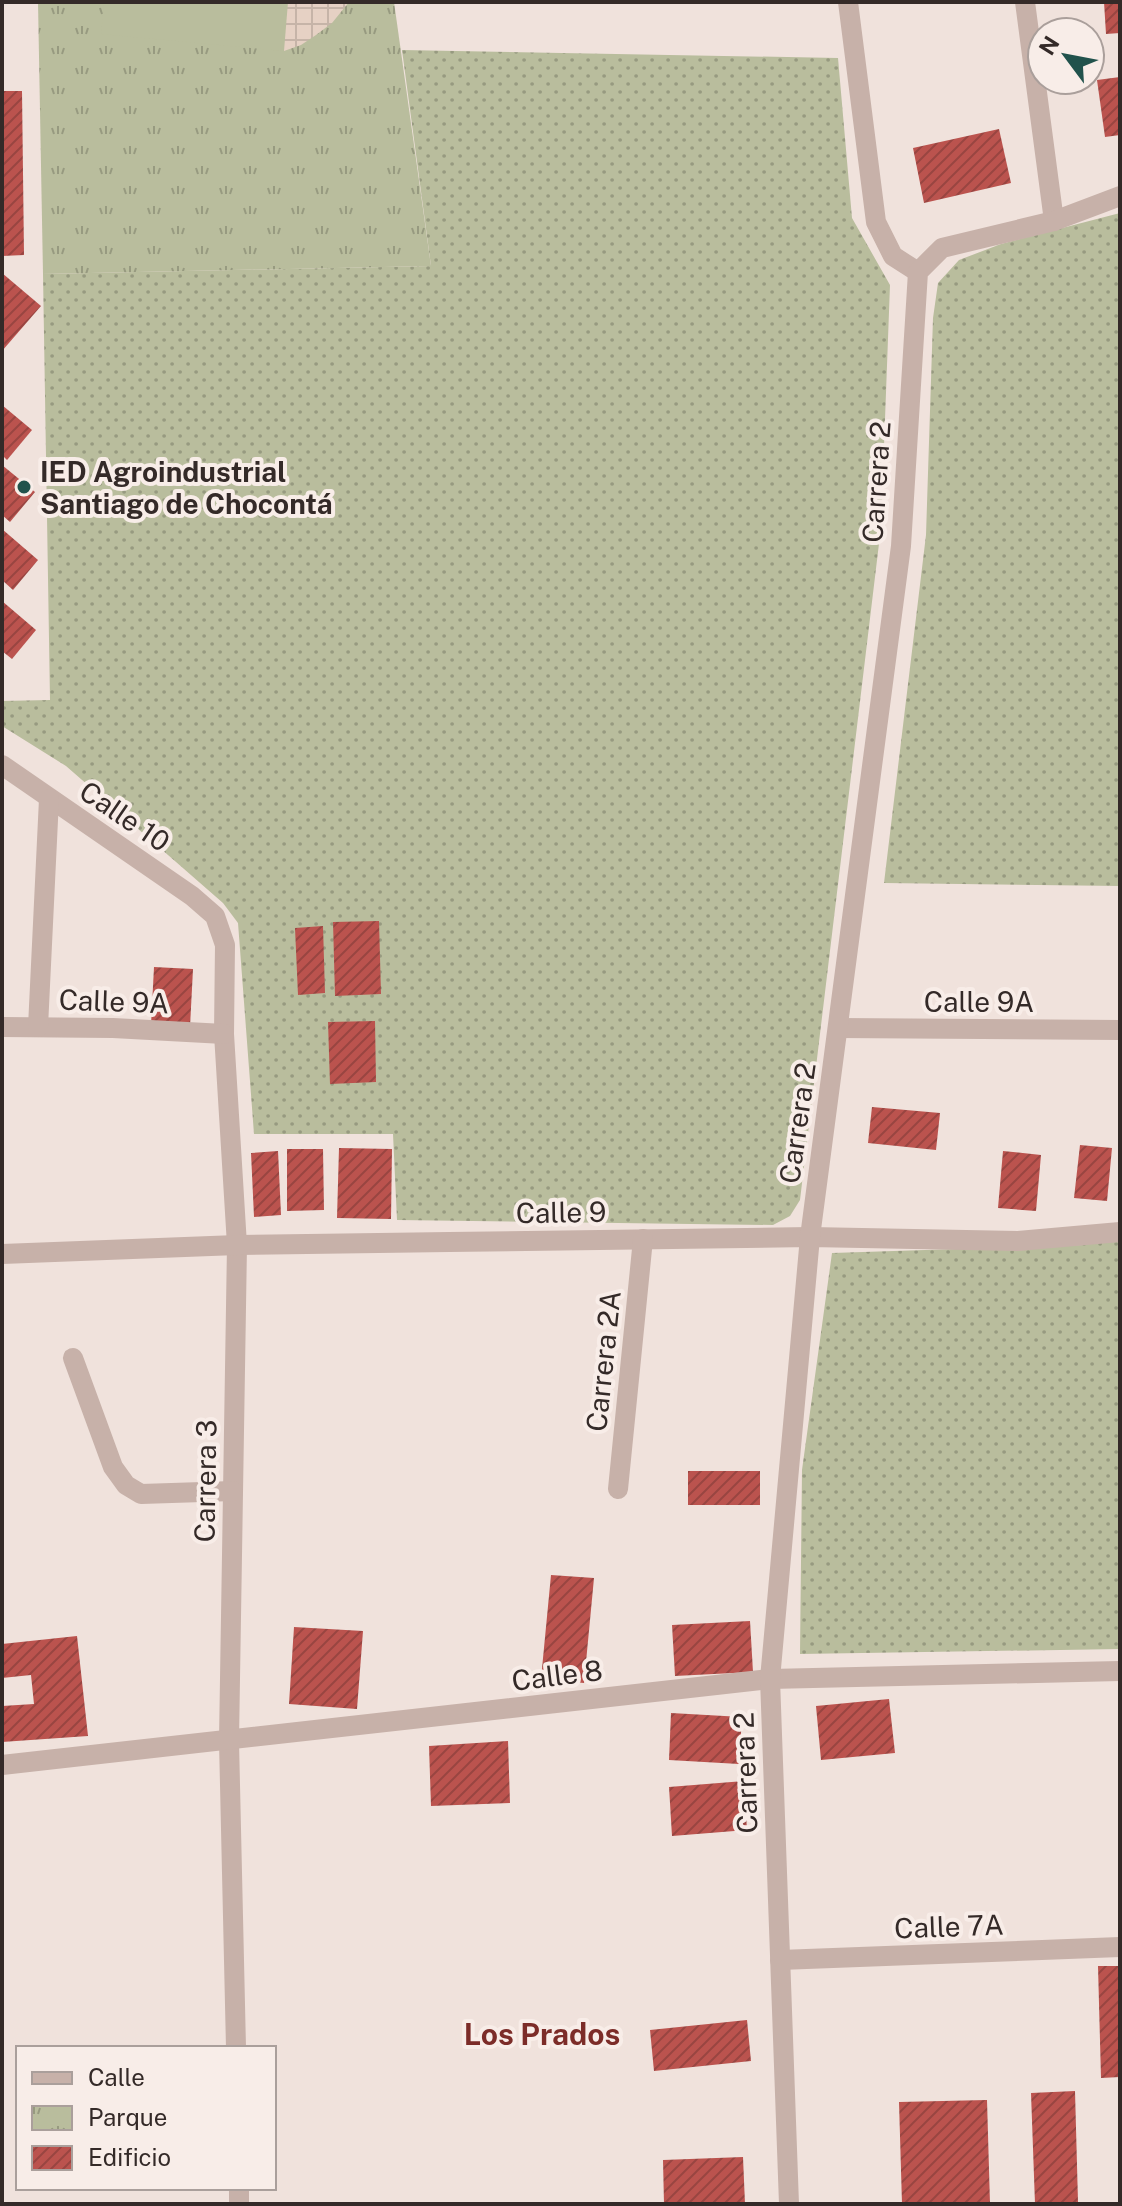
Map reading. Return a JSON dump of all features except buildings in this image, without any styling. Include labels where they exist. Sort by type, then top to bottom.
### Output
[{"type":"street","points":[[848,2],[876,222],[893,256],[918,272],[942,248],[1054,221],[1120,196]]},
{"type":"street","points":[[1025,2],[1054,221]]},
{"type":"street","name":"Carrera 2","points":[[789,2204],[770,1679],[810,1237],[901,546],[918,272]]},
{"type":"street","name":"Calle 10","points":[[2,765],[192,896],[215,916]]},
{"type":"street","points":[[38,1027],[49,799]]},
{"type":"street","name":"Carrera 3","points":[[215,916],[225,945],[224,1034],[237,1245],[229,1741],[236,2046]]},
{"type":"street","name":"Calle 9A","points":[[2,1027],[113,1028],[224,1034]]},
{"type":"street","name":"Calle 9A","points":[[838,1028],[1120,1030]]},
{"type":"street","name":"Calle 9","points":[[2,1254],[237,1245],[643,1239],[810,1237],[1018,1241],[1120,1232]]},
{"type":"street","name":"Carrera 2A","points":[[618,1489],[643,1239]]},
{"type":"street","points":[[73,1358],[113,1467],[126,1485],[141,1494],[233,1491]]},
{"type":"street","name":"Calle 8","points":[[2,1765],[770,1679],[1120,1671]]},
{"type":"street","name":"Calle 7A","points":[[780,1960],[1120,1947]]},
{"type":"green space","points":[[38,2],[394,2],[431,266],[43,274]]},
{"type":"green space","points":[[104,2],[288,2],[284,51],[101,34]]},
{"type":"green space","points":[[402,50],[838,58],[852,218],[890,285],[881,527],[800,1200],[790,1216],[773,1225],[397,1220],[393,1134],[254,1134],[238,923],[223,903],[66,766],[2,726],[2,701],[50,700],[43,274],[431,266]]},
{"type":"green space","points":[[1120,213],[1120,886],[884,883],[926,535],[933,318],[938,283],[959,260],[1001,244]]},
{"type":"green space","points":[[1120,1237],[1120,1649],[800,1654],[802,1470],[832,1253],[1082,1245]]},
{"type":"shaded area","points":[[288,2],[349,2],[332,23],[301,45],[284,51]]},
{"type":"place","name":"IED Agroindustrial Santiago de Chocontá","points":[[24,487]]},
{"type":"district","name":"Los Prados","points":[[542,2034]]}]
